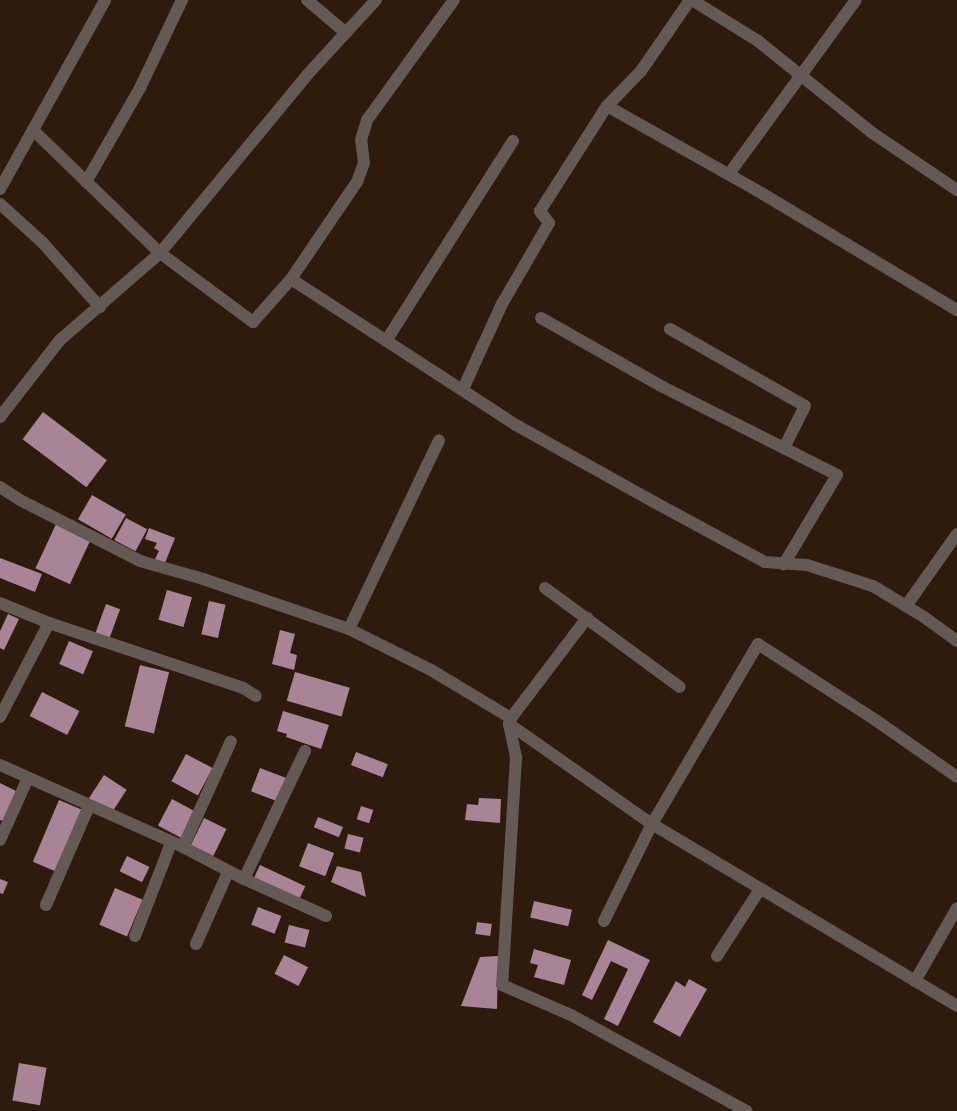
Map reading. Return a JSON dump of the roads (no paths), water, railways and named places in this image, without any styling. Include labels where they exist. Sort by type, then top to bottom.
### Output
[{"type":"street","points":[[0,189],[105,0]]},
{"type":"street","points":[[86,182],[140,88],[182,0]]},
{"type":"street","points":[[307,0],[346,33]]},
{"type":"street","points":[[0,417],[60,340],[160,253],[307,75],[376,0]]},
{"type":"street","points":[[33,130],[160,253],[252,322],[291,279],[357,182],[364,163],[361,140],[367,120],[454,0]]},
{"type":"street","points":[[462,389],[502,304],[549,223],[540,211],[607,106],[641,71],[691,0],[758,41],[871,132],[957,190]]},
{"type":"street","points":[[729,174],[856,0]]},
{"type":"street","points":[[607,106],[729,174],[957,310]]},
{"type":"street","points":[[386,340],[513,141]]},
{"type":"street","points":[[0,204],[42,242],[100,307]]},
{"type":"street","points":[[291,279],[516,425],[654,502],[765,562],[808,565],[873,586],[957,641]]},
{"type":"street","points":[[541,318],[663,386],[838,475],[784,564]]},
{"type":"street","points":[[670,329],[805,406],[784,448]]},
{"type":"street","points":[[349,629],[438,440]]},
{"type":"street","points":[[0,486],[20,500],[140,561],[203,579],[349,629],[432,670],[510,721],[652,824],[957,1006]]},
{"type":"street","points":[[906,606],[957,534]]},
{"type":"street","points":[[545,588],[680,687]]},
{"type":"street","points":[[0,603],[48,623],[242,688],[256,696]]},
{"type":"street","points":[[587,618],[510,721],[516,758],[502,985],[571,1015],[746,1111]]},
{"type":"street","points":[[2,709],[48,623]]},
{"type":"street","points":[[604,921],[652,824],[758,644],[874,719],[957,777]]},
{"type":"street","points":[[135,936],[177,845],[231,741]]},
{"type":"street","points":[[244,879],[305,751]]},
{"type":"street","points":[[0,765],[177,845],[228,872],[326,916]]},
{"type":"street","points":[[0,840],[28,778]]},
{"type":"street","points":[[46,905],[89,806]]},
{"type":"street","points":[[196,944],[228,872]]},
{"type":"street","points":[[717,956],[760,888]]},
{"type":"street","points":[[915,981],[957,908]]}]
